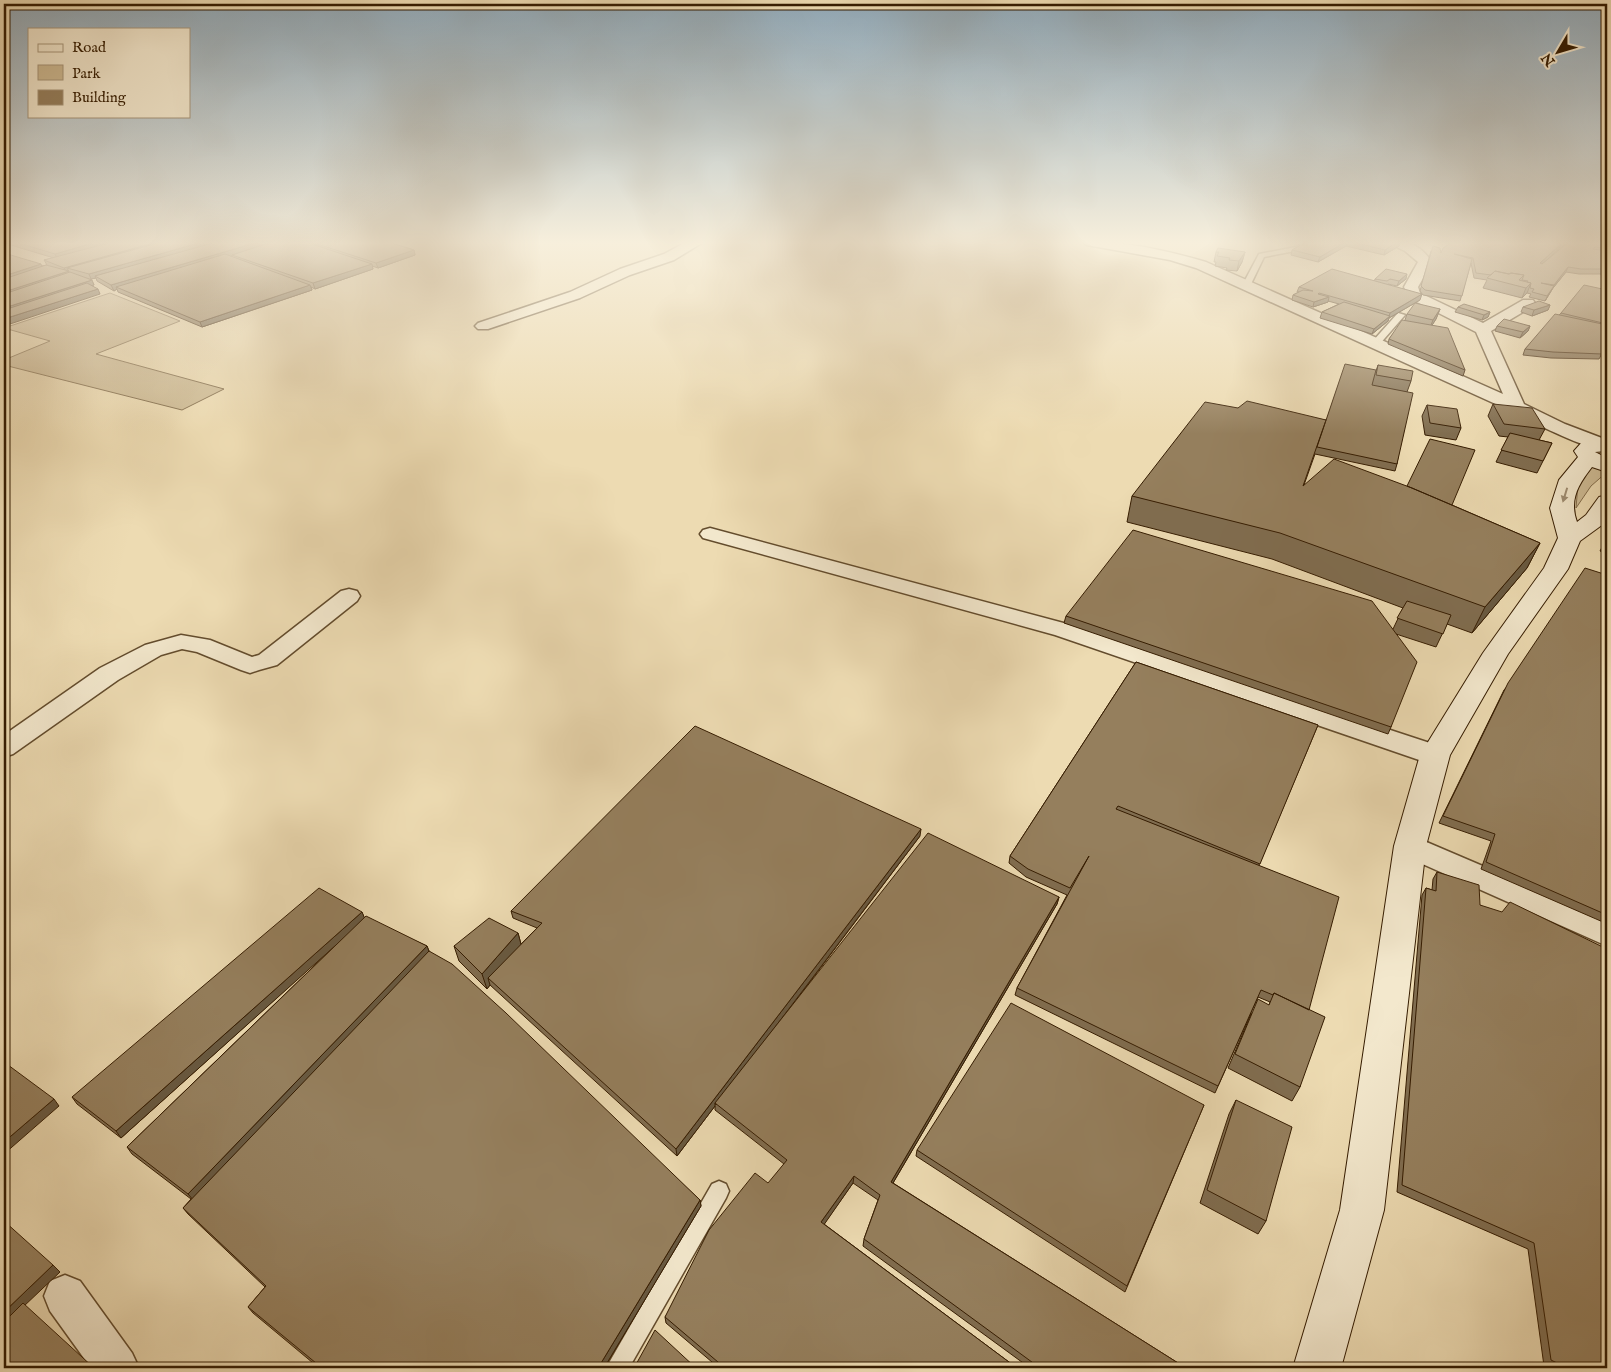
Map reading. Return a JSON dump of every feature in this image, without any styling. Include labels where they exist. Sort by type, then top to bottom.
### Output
[{"type":"street","points":[[483,326],[545,305]]},
{"type":"street","points":[[1288,305],[1517,407],[1559,428],[1598,453],[1570,480],[1561,508],[1570,538]]},
{"type":"street","points":[[1434,305],[1483,329],[1517,407]]},
{"type":"street","points":[[1483,329],[1523,305]]},
{"type":"street","points":[[1317,1368],[1362,1210],[1410,846],[1435,755],[1496,653],[1556,569],[1570,538],[1594,520],[1607,502]]},
{"type":"street","points":[[710,534],[1063,630],[1435,755]]},
{"type":"street","points":[[4,748],[109,674],[153,650],[181,642],[202,645],[250,665],[268,660],[349,596]]},
{"type":"street","points":[[1410,846],[1607,932]]},
{"type":"street","points":[[65,1296],[116,1368]]},
{"type":"lane","points":[[1375,344],[1401,315]]},
{"type":"lane","points":[[617,1368],[719,1191]]},
{"type":"green space","points":[[74,305],[140,305],[180,321],[96,354],[224,389],[182,410],[4,365],[4,360],[50,341],[4,328]]},
{"type":"green space","points":[[1593,465],[1607,472],[1591,486],[1576,508],[1578,484]]},
{"type":"building","points":[[19,305],[48,305],[4,319],[4,310]]},
{"type":"building","points":[[159,305],[250,305],[200,322]]},
{"type":"building","points":[[1337,305],[1354,305],[1390,316],[1374,329],[1322,312]]},
{"type":"building","points":[[1362,305],[1403,305],[1390,313]]},
{"type":"building","points":[[1414,305],[1440,309],[1433,320],[1407,314]]},
{"type":"building","points":[[1467,305],[1490,312],[1484,315],[1458,307]]},
{"type":"building","points":[[1528,305],[1550,305],[1534,310],[1523,307]]},
{"type":"building","points":[[1568,305],[1607,305],[1607,324],[1561,313]]},
{"type":"building","points":[[1555,314],[1607,325],[1607,343],[1602,354],[1525,349]]},
{"type":"building","points":[[1504,319],[1530,326],[1523,332],[1497,326]]},
{"type":"building","points":[[1402,320],[1448,328],[1465,370],[1389,339]]},
{"type":"building","points":[[1345,364],[1376,370],[1372,385],[1413,393],[1397,464],[1317,447]]},
{"type":"building","points":[[1378,365],[1413,371],[1411,381],[1376,375]]},
{"type":"building","points":[[1247,401],[1326,420],[1303,486],[1334,459],[1412,488],[1540,543],[1485,607],[1280,533],[1132,496],[1205,402],[1238,408]]},
{"type":"building","points":[[1493,404],[1532,408],[1545,429],[1504,424]]},
{"type":"building","points":[[1427,405],[1457,409],[1461,428],[1430,423]]},
{"type":"building","points":[[1510,433],[1552,443],[1543,461],[1501,450]]},
{"type":"building","points":[[1430,439],[1475,450],[1452,505],[1407,486]]},
{"type":"building","points":[[1133,530],[1372,601],[1417,662],[1391,727],[1066,616]]},
{"type":"building","points":[[1585,568],[1607,575],[1607,915],[1486,862],[1495,834],[1443,816],[1508,683]]},
{"type":"building","points":[[1407,601],[1451,615],[1443,634],[1397,618]]},
{"type":"building","points":[[1136,662],[1318,725],[1260,864],[1118,806],[1116,809],[1339,897],[1309,1010],[1274,993],[1273,995],[1261,990],[1218,1086],[1017,988],[1089,856],[1070,888],[1028,869],[1010,856]]},
{"type":"building","points":[[695,726],[921,829],[676,1149],[488,978],[542,923],[511,911]]},
{"type":"building","points":[[928,833],[1059,897],[891,1182],[1186,1368],[1040,1368],[864,1239],[880,1195],[854,1176],[821,1222],[1017,1368],[725,1368],[665,1317],[709,1230],[755,1173],[768,1183],[787,1160],[715,1103]]},
{"type":"building","points":[[1437,872],[1479,885],[1480,905],[1502,912],[1510,902],[1607,949],[1607,1368],[1567,1368],[1551,1360],[1534,1243],[1402,1185],[1426,888],[1436,891]]},
{"type":"building","points":[[319,888],[362,912],[116,1131],[72,1097]]},
{"type":"building","points":[[366,916],[427,946],[188,1194],[127,1147]]},
{"type":"building","points":[[489,918],[518,933],[482,974],[454,946]]},
{"type":"building","points":[[429,951],[452,964],[506,1013],[700,1200],[598,1368],[322,1368],[248,1307],[266,1286],[183,1208]]},
{"type":"building","points":[[1274,993],[1325,1017],[1300,1087],[1235,1054],[1258,999],[1269,1005]]},
{"type":"building","points":[[1011,1003],[1204,1105],[1127,1286],[917,1150]]},
{"type":"building","points":[[4,1062],[54,1099],[4,1142]]},
{"type":"building","points":[[1236,1100],[1292,1127],[1266,1221],[1207,1190]]},
{"type":"building","points":[[4,1221],[53,1265],[4,1312]]},
{"type":"building","points":[[23,1303],[94,1368],[4,1368],[4,1322]]},
{"type":"building","points":[[655,1330],[696,1368],[634,1368]]}]
